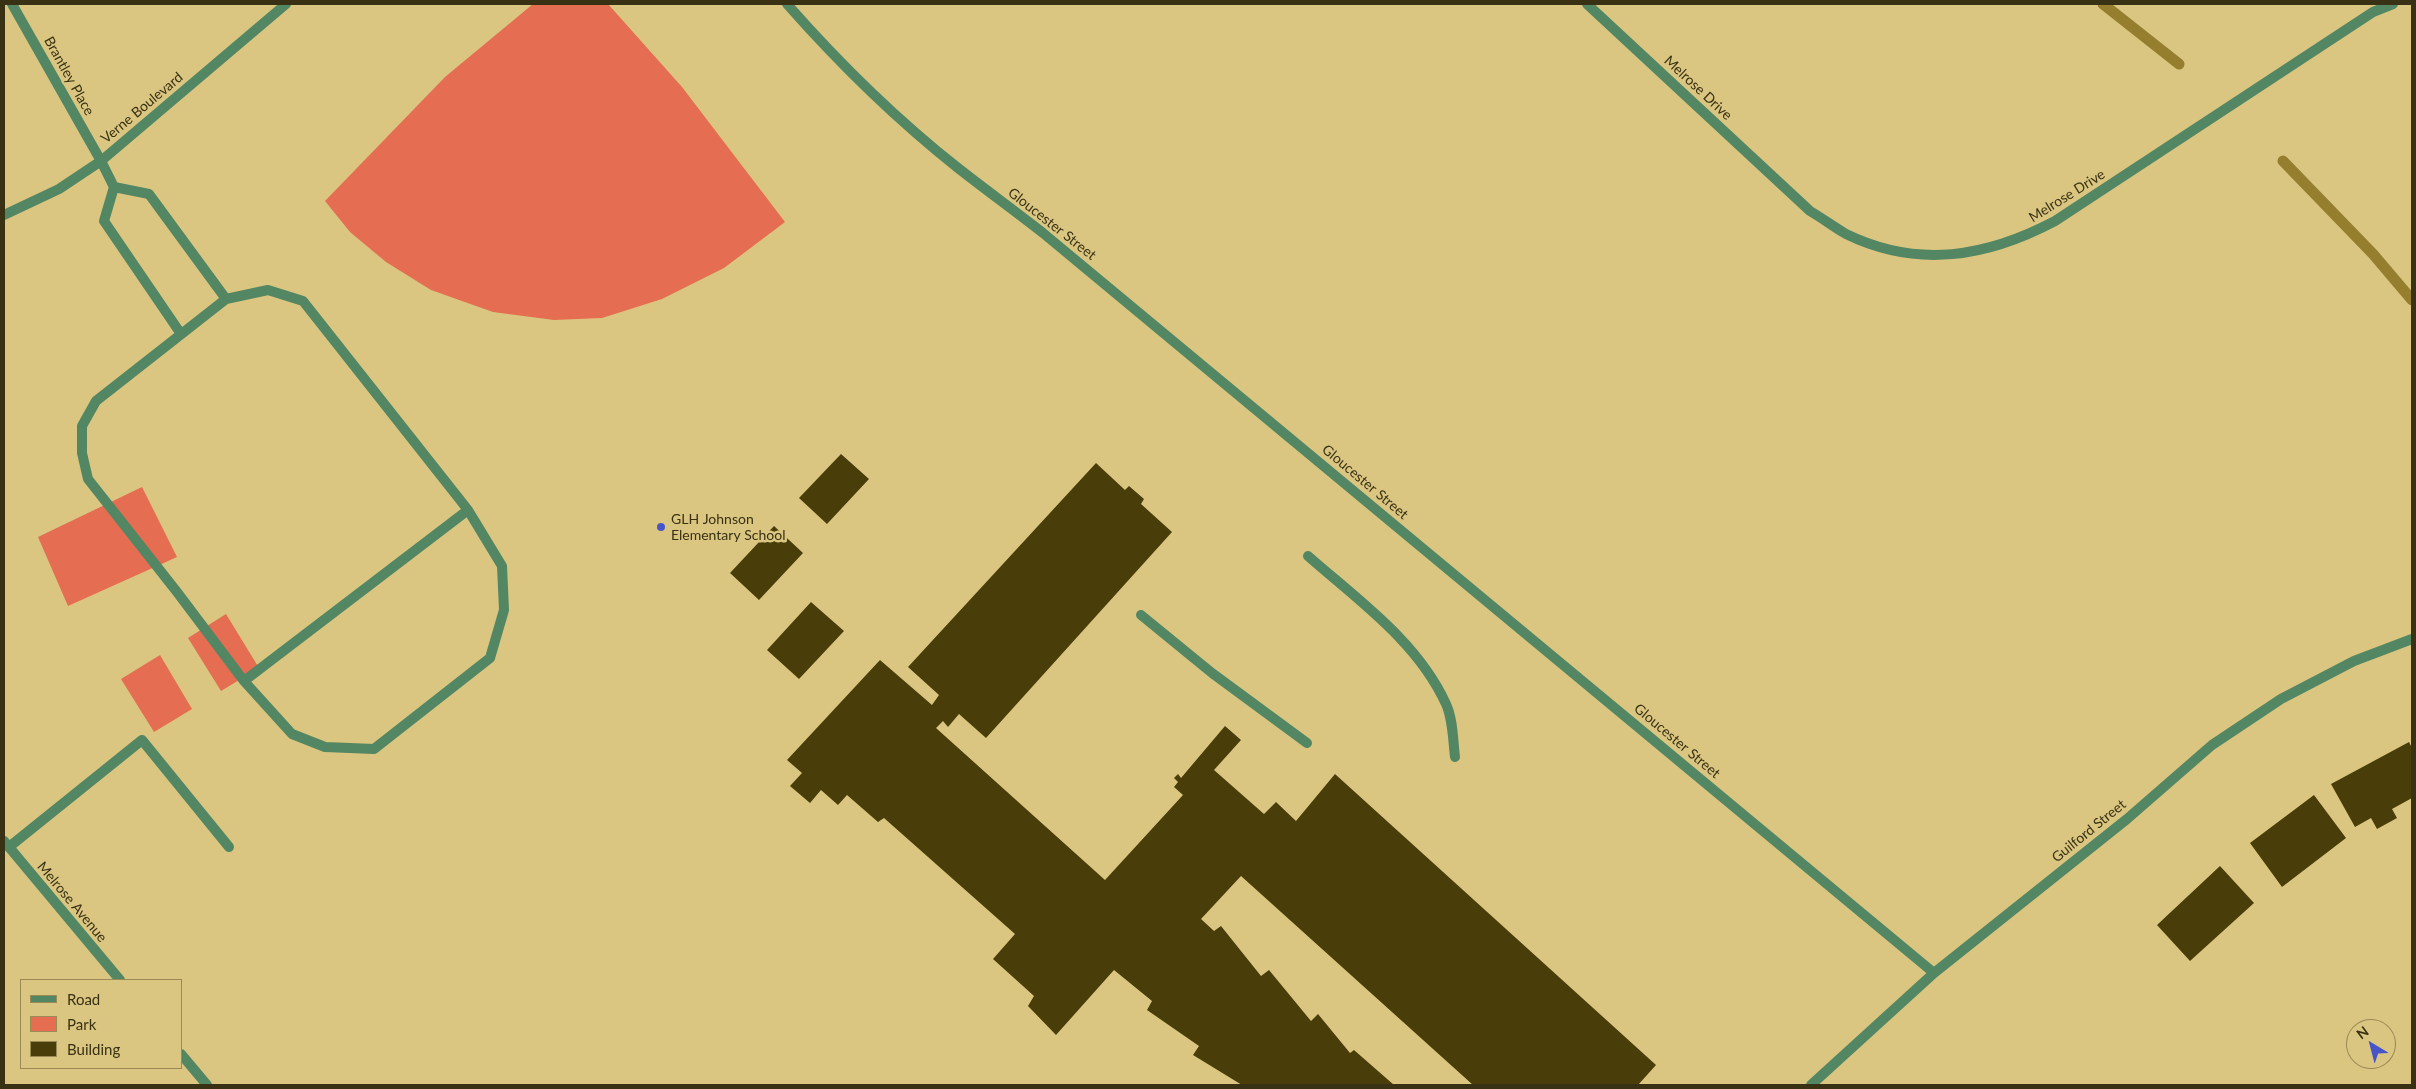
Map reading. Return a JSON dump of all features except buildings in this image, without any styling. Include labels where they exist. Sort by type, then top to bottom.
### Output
[{"type":"street","name":"Brantley Place","points":[[12,4],[114,187]]},
{"type":"street","name":"Verne Boulevard","points":[[4,215],[59,188],[101,161],[286,4]]},
{"type":"street","name":"Gloucester Street","points":[[787,4],[814,34],[891,111],[957,167],[1043,233],[1934,973]]},
{"type":"street","name":"Melrose Drive","points":[[1587,4],[1810,211],[1846,234],[1894,250],[1944,256],[1986,250],[2025,237],[2055,221],[2373,12],[2392,4]]},
{"type":"street","points":[[181,334],[104,221],[114,187],[149,194],[226,299]]},
{"type":"street","points":[[268,290],[303,300],[468,510],[502,566],[504,610],[490,658],[374,749],[325,747],[292,734],[244,681],[178,592],[88,479],[82,453],[82,426],[96,400],[226,299],[268,290]]},
{"type":"street","points":[[244,681],[468,510]]},
{"type":"street","points":[[1308,556],[1402,639],[1426,670],[1447,706],[1455,757]]},
{"type":"street","points":[[1142,615],[1212,673],[1306,742]]},
{"type":"street","name":"Guilford Street","points":[[1811,1085],[1934,973],[2127,818],[2212,745],[2281,699],[2354,661],[2412,639]]},
{"type":"street","points":[[6,844],[142,740],[229,847]]},
{"type":"street","name":"Melrose Avenue","points":[[6,844],[119,979]]},
{"type":"street","points":[[182,1055],[207,1085]]},
{"type":"green space","points":[[533,4],[608,4],[682,87],[785,222],[724,268],[662,299],[602,318],[554,320],[493,312],[431,290],[386,262],[350,232],[325,201],[445,77]]},
{"type":"green space","points":[[142,487],[177,557],[68,606],[38,537]]},
{"type":"green space","points":[[226,614],[259,668],[221,691],[188,638]]},
{"type":"green space","points":[[160,655],[192,709],[154,732],[121,679]]},
{"type":"waterway","points":[[2103,4],[2179,64]]},
{"type":"waterway","points":[[2283,161],[2373,254],[2412,300]]},
{"type":"place","name":"GLH Johnson Elementary School","points":[[661,527]]}]
